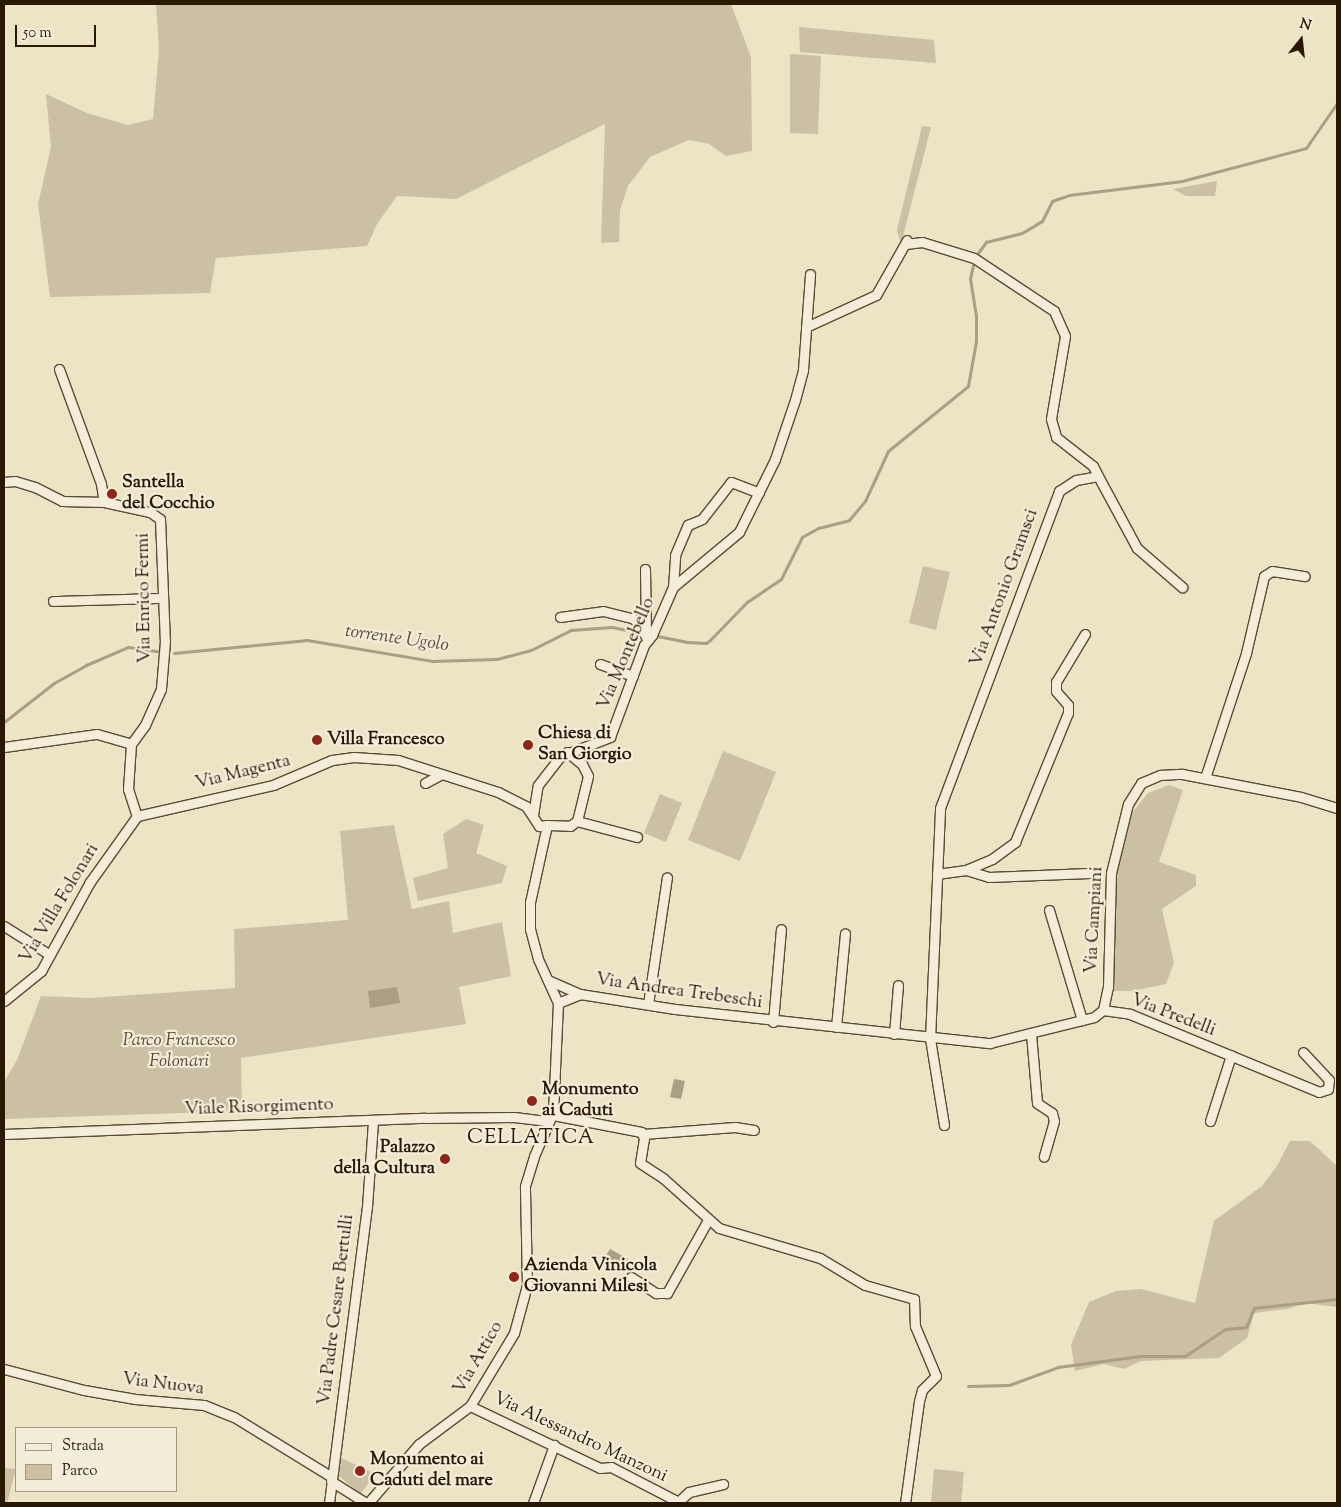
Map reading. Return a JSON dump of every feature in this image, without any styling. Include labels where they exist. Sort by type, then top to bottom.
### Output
[{"type":"street","points":[[806,327],[876,295],[906,242],[922,242],[974,258],[1054,311],[1065,336],[1051,420],[1056,438],[1093,466],[1137,548],[1182,587]]},
{"type":"street","name":"Via Montebello","points":[[533,815],[538,785],[567,752],[610,737],[647,638],[673,587],[739,532],[759,493],[775,459],[803,370],[810,274]]},
{"type":"street","points":[[4,482],[14,481],[35,487],[62,501],[104,502],[98,475],[59,369]]},
{"type":"street","name":"Via Antonio Gramsci","points":[[944,1125],[930,1039],[940,808],[1059,491],[1076,480],[1098,476]]},
{"type":"street","points":[[673,587],[675,555],[688,525],[702,519],[726,484],[731,482],[759,493]]},
{"type":"street","name":"Via Enrico Fermi","points":[[104,502],[150,512],[160,520],[165,641],[161,690],[145,725],[132,744],[128,789],[137,816]]},
{"type":"street","points":[[645,569],[647,638]]},
{"type":"street","points":[[1205,778],[1246,653],[1264,576],[1272,571],[1305,576]]},
{"type":"street","points":[[53,601],[162,598]]},
{"type":"street","points":[[560,617],[603,611],[635,620],[647,638]]},
{"type":"street","points":[[937,874],[966,870],[992,859],[1015,842],[1068,713],[1068,706],[1056,692],[1056,682],[1084,634]]},
{"type":"street","points":[[600,664],[634,676]]},
{"type":"street","points":[[4,747],[97,734],[132,744]]},
{"type":"street","points":[[567,752],[582,764],[588,776],[574,824]]},
{"type":"street","name":"Via Magenta","points":[[137,816],[273,785],[332,760],[354,757],[398,760],[442,774],[511,797],[533,815]]},
{"type":"street","points":[[425,783],[442,774]]},
{"type":"street","name":"Via Campiani","points":[[1103,1010],[1108,987],[1111,873],[1128,804],[1141,783],[1160,775],[1205,778],[1301,797],[1337,808]]},
{"type":"street","points":[[533,815],[543,826]]},
{"type":"street","name":"Via Villa Folonari","points":[[4,1002],[41,971],[90,882],[137,816]]},
{"type":"street","points":[[543,826],[574,824],[637,837]]},
{"type":"street","points":[[543,826],[530,902],[530,929],[538,959],[558,1003],[553,1117]]},
{"type":"street","points":[[966,870],[989,877],[1090,873]]},
{"type":"street","points":[[648,1004],[667,877]]},
{"type":"street","points":[[1049,910],[1082,1020]]},
{"type":"street","points":[[4,926],[50,955]]},
{"type":"street","name":"Via Andrea Trebeschi","points":[[774,1022],[781,929]]},
{"type":"street","points":[[836,1027],[844,933]]},
{"type":"street","name":"Via Andrea Trebeschi","points":[[548,980],[580,994],[774,1022],[836,1027],[930,1039],[990,1043],[1094,1017],[1103,1010]]},
{"type":"street","points":[[894,1034],[898,985]]},
{"type":"street","name":"Via Andrea Trebeschi","points":[[558,1003],[580,994]]},
{"type":"street","name":"Via Predelli","points":[[1103,1010],[1130,1014],[1319,1092],[1328,1089],[1329,1080],[1303,1052]]},
{"type":"street","points":[[1030,1034],[1037,1103],[1052,1113],[1054,1121],[1044,1157]]},
{"type":"street","name":"Via Predelli","points":[[1210,1121],[1231,1055]]},
{"type":"street","name":"Viale Risorgimento","points":[[4,1134],[514,1117],[553,1117],[643,1134],[755,1127]]},
{"type":"street","name":"Via Attico","points":[[367,1503],[419,1444],[470,1406],[514,1333],[522,1312],[527,1285],[525,1186],[553,1117]]},
{"type":"street","name":"Via Padre Cesare Bertulli","points":[[329,1503],[366,1214],[373,1121]]},
{"type":"street","points":[[643,1134],[640,1163],[673,1186],[708,1220],[731,1233],[820,1258],[865,1285],[914,1299],[916,1326],[936,1376],[922,1390],[919,1401],[905,1503]]},
{"type":"street","points":[[631,1278],[656,1293],[667,1293],[708,1220]]},
{"type":"street","name":"Via Nuova","points":[[4,1369],[84,1390],[135,1399],[204,1405],[234,1417],[367,1503]]},
{"type":"street","name":"Via Alessandro Manzoni","points":[[470,1406],[600,1468],[611,1468],[677,1502],[689,1492],[723,1484]]},
{"type":"street","points":[[533,1503],[554,1445]]},
{"type":"green space","points":[[156,4],[731,4],[751,57],[752,151],[726,156],[709,144],[689,140],[650,157],[628,186],[620,210],[619,242],[601,243],[605,124],[456,199],[397,196],[377,224],[367,246],[216,258],[210,293],[50,297],[38,204],[51,147],[46,94],[87,113],[128,125],[153,119],[159,50]]},
{"type":"green space","points":[[799,27],[934,40],[936,63],[800,52]]},
{"type":"green space","points":[[790,54],[821,56],[818,134],[790,133]]},
{"type":"green space","points":[[922,126],[931,127],[901,244],[897,230]]},
{"type":"green space","points":[[1217,181],[1215,196],[1186,196],[1173,189]]},
{"type":"green space","points":[[923,566],[950,572],[936,630],[909,623]]},
{"type":"green space","points":[[723,751],[776,772],[740,861],[688,840]]},
{"type":"green space","points":[[1169,785],[1183,790],[1159,862],[1196,875],[1196,886],[1162,909],[1174,963],[1166,984],[1132,991],[1112,991],[1115,879],[1120,843],[1132,813],[1148,793]]},
{"type":"green space","points":[[660,794],[682,803],[666,842],[644,833]]},
{"type":"green space","points":[[466,819],[484,825],[476,853],[507,866],[502,883],[418,901],[413,878],[448,868],[443,834]]},
{"type":"green space","name":"Parco Francesco Folonari","points":[[394,825],[412,909],[449,901],[453,933],[502,922],[511,976],[459,987],[466,1024],[241,1058],[242,1111],[4,1119],[4,1082],[17,1060],[41,996],[90,998],[235,988],[234,929],[348,920],[340,831]]},
{"type":"green space","points":[[1290,1141],[1310,1141],[1337,1166],[1337,1307],[1305,1303],[1287,1309],[1254,1313],[1247,1338],[1219,1358],[1141,1361],[1124,1369],[1104,1364],[1075,1371],[1071,1345],[1089,1302],[1116,1291],[1141,1289],[1195,1303],[1214,1221],[1262,1186],[1277,1166]]},
{"type":"green space","points":[[341,1458],[376,1474],[360,1494],[339,1476]]},
{"type":"green space","points":[[4,1468],[15,1469],[7,1503],[4,1503]]},
{"type":"green space","points":[[934,1469],[964,1472],[961,1503],[931,1503]]},
{"type":"shaded area","points":[[397,987],[400,1003],[370,1008],[368,991]]},
{"type":"shaded area","points":[[674,1079],[685,1081],[681,1099],[670,1097]]},
{"type":"shaded area","points":[[610,1249],[628,1259],[623,1267],[605,1257]]},
{"type":"waterway","points":[[978,253],[986,242],[1022,233],[1042,221],[1052,201],[1069,195],[1182,181],[1306,148],[1337,103]]},
{"type":"waterway","name":"torrente Ugolo","points":[[657,636],[687,642],[706,643],[710,640],[747,602],[781,579],[802,537],[818,528],[849,520],[865,501],[888,451],[968,386],[976,341],[976,316],[970,279],[973,265]]},
{"type":"waterway","name":"torrente Ugolo","points":[[174,653],[307,640],[433,661],[497,659],[531,650],[571,630],[612,627],[640,633]]},
{"type":"waterway","points":[[4,722],[54,683],[86,665],[128,647],[158,651]]},
{"type":"waterway","points":[[968,1386],[1009,1385],[1058,1367],[1140,1356],[1185,1356],[1225,1329],[1246,1327],[1254,1308],[1337,1299]]},
{"type":"place","name":"Santella del Cocchio","points":[[112,494]]},
{"type":"place","name":"Villa Francesco","points":[[317,740]]},
{"type":"place","name":"Chiesa di San Giorgio","points":[[528,745]]},
{"type":"place","name":"Monumento ai Caduti","points":[[532,1101]]},
{"type":"place","name":"Palazzo della Cultura","points":[[445,1159]]},
{"type":"place","name":"Azienda Vinicola Giovanni Milesi","points":[[514,1277]]},
{"type":"place","name":"Monumento ai Caduti del mare","points":[[360,1471]]},
{"type":"district","name":"CELLATICA","points":[[531,1138]]}]
